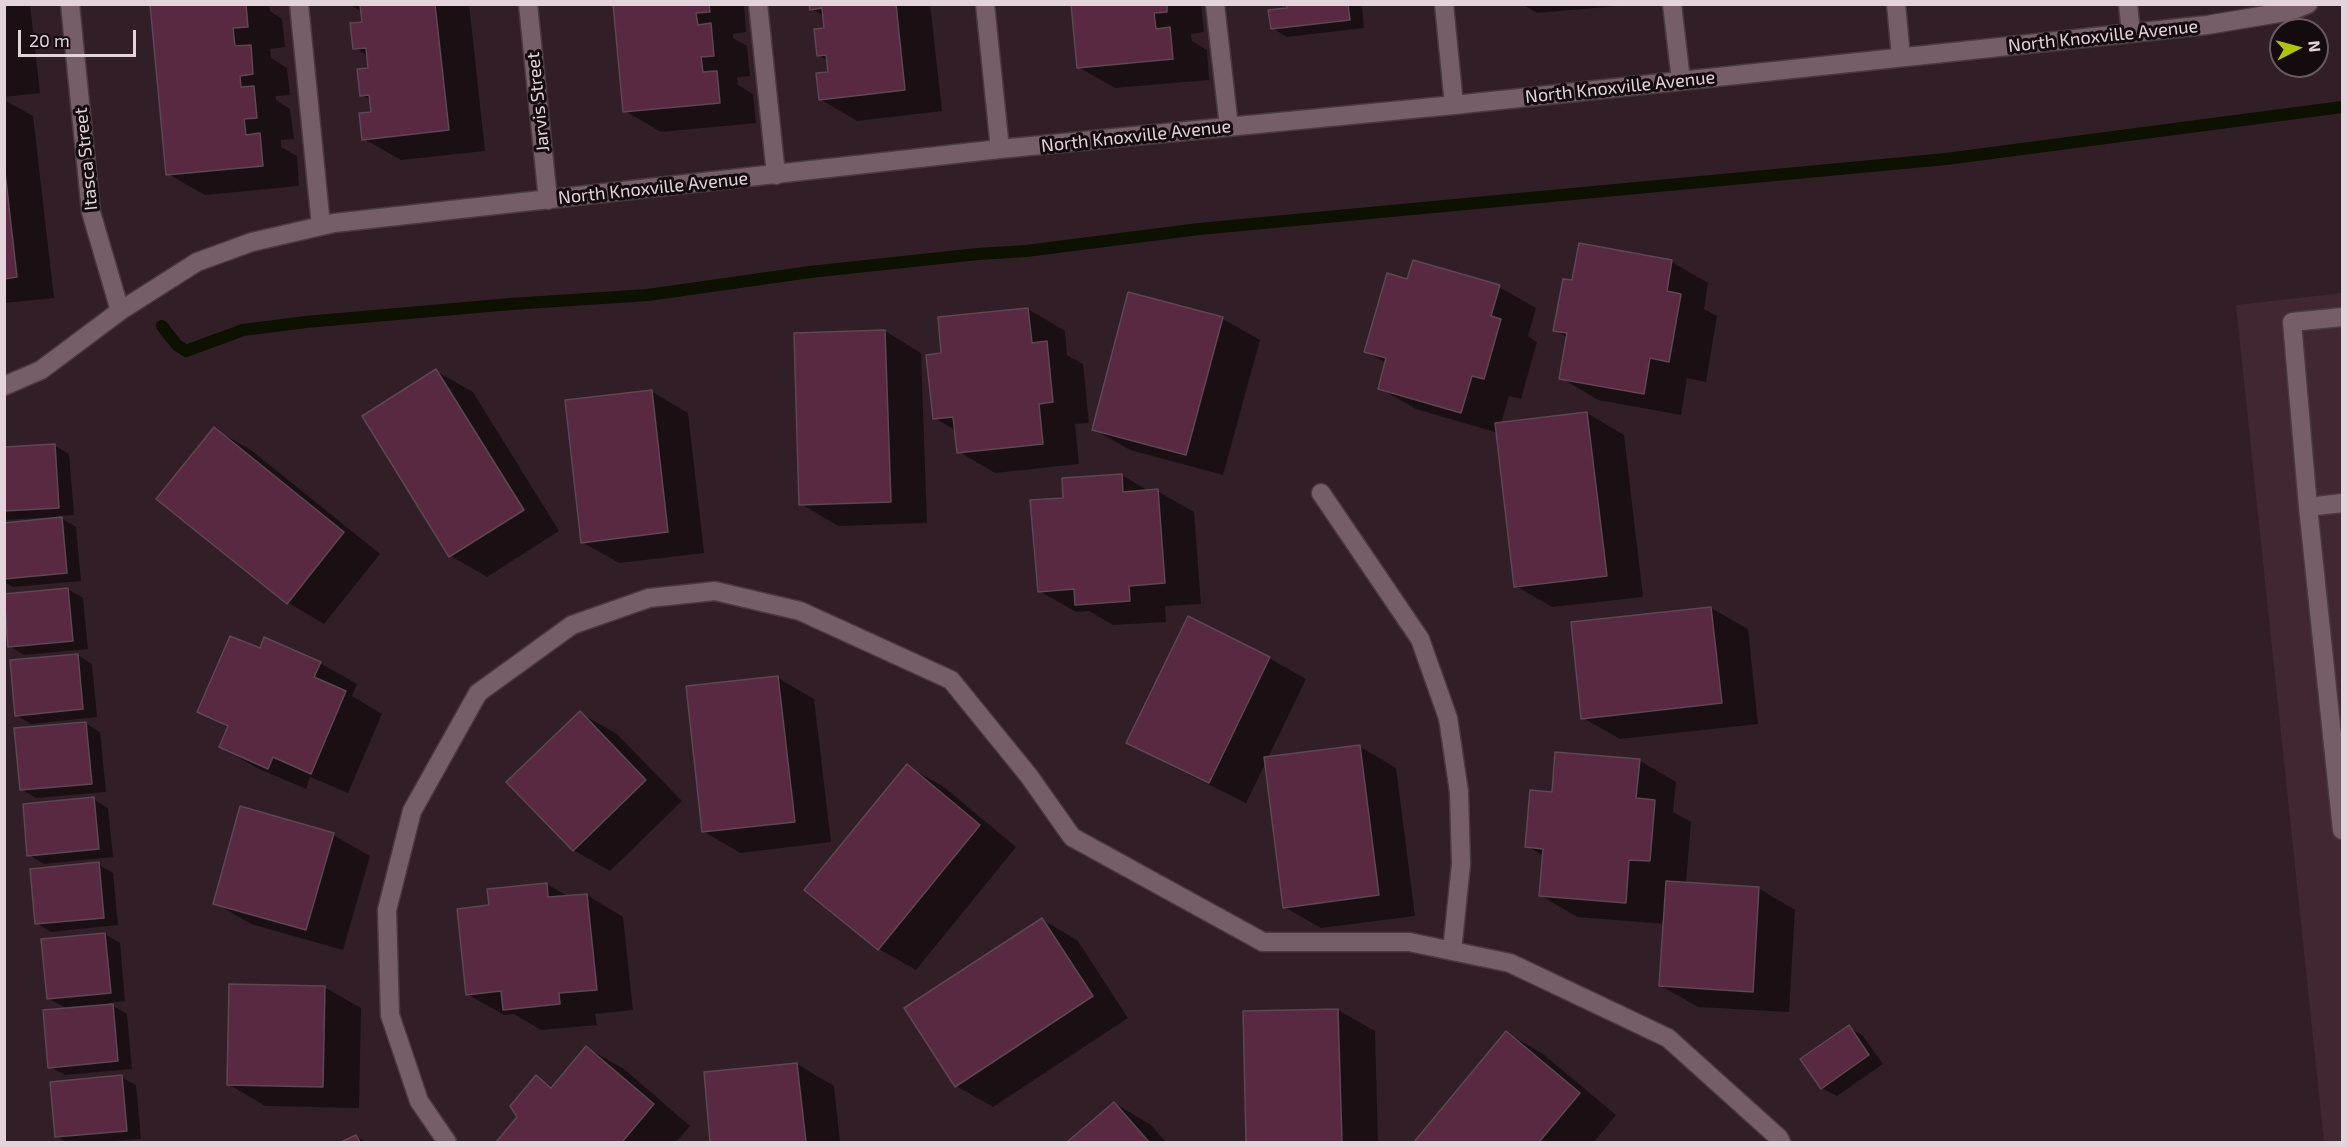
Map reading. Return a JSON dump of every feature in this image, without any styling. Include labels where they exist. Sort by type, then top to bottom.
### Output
[{"type":"street","name":"Itasca Street","points":[[70,4],[91,212],[120,311]]},
{"type":"street","points":[[298,4],[321,226]]},
{"type":"street","name":"Jarvis Street","points":[[528,4],[548,200]]},
{"type":"street","points":[[758,4],[776,175]]},
{"type":"street","points":[[985,4],[1000,149]]},
{"type":"street","points":[[1215,4],[1229,127]]},
{"type":"street","points":[[1444,4],[1454,105]]},
{"type":"street","points":[[1672,4],[1681,81]]},
{"type":"street","points":[[1896,4],[1901,57]]},
{"type":"street","points":[[2128,4],[2131,33]]},
{"type":"street","name":"North Knoxville Avenue","points":[[4,386],[42,370],[120,311],[197,262],[252,242],[321,226],[1000,149],[1454,105],[2207,25],[2291,11],[2308,4]]},
{"type":"street","points":[[2343,317],[2292,322],[2308,507],[2343,830]]},
{"type":"street","points":[[1321,493],[1420,639],[1448,718],[1459,792],[1461,864],[1452,951]]},
{"type":"street","points":[[2308,507],[2343,503]]},
{"type":"street","points":[[447,1143],[419,1101],[390,1015],[387,910],[412,811],[478,693],[572,625],[649,598],[715,591],[800,611],[951,680],[1029,776],[1072,837],[1263,942],[1409,942],[1510,963],[1668,1038],[1779,1138],[1781,1143]]},
{"type":"shaded area","points":[[2342,293],[2342,1142],[2324,1142],[2236,305]]},
{"type":"building","points":[[150,4],[246,4],[248,27],[233,28],[235,46],[251,45],[253,74],[240,76],[241,87],[254,86],[257,118],[244,119],[246,135],[260,133],[263,166],[166,175]]},
{"type":"building","points":[[348,4],[435,4],[449,130],[362,140],[359,113],[371,112],[369,95],[360,96],[357,69],[368,68],[366,48],[353,49],[350,23],[362,22],[360,5]]},
{"type":"building","points":[[613,4],[709,4],[710,12],[696,13],[698,25],[711,23],[714,56],[701,57],[703,72],[717,71],[720,103],[623,112]]},
{"type":"building","points":[[809,4],[896,4],[905,90],[819,100],[816,73],[828,72],[826,55],[817,56],[814,29],[824,28],[822,8],[810,10]]},
{"type":"building","points":[[1071,4],[1167,4],[1167,12],[1154,13],[1156,29],[1170,27],[1173,59],[1077,68]]},
{"type":"building","points":[[1286,4],[1348,4],[1350,20],[1271,29],[1268,10],[1287,8]]},
{"type":"building","points":[[4,163],[17,277],[4,279]]},
{"type":"building","points":[[1579,243],[1672,260],[1667,291],[1681,294],[1669,362],[1650,358],[1644,394],[1559,379],[1567,333],[1553,331],[1563,279],[1572,280]]},
{"type":"building","points":[[1413,260],[1500,285],[1491,316],[1501,319],[1484,379],[1472,376],[1461,413],[1378,389],[1386,358],[1364,352],[1387,273],[1407,279]]},
{"type":"building","points":[[1128,292],[1223,317],[1186,455],[1092,430]]},
{"type":"building","points":[[1028,308],[1032,343],[1047,341],[1053,402],[1039,404],[1043,444],[957,453],[953,417],[933,419],[926,355],[941,353],[938,317]]},
{"type":"building","points":[[885,330],[891,502],[799,505],[794,333]]},
{"type":"building","points":[[436,369],[524,510],[449,557],[362,416]]},
{"type":"building","points":[[652,390],[668,532],[581,543],[565,400]]},
{"type":"building","points":[[1587,412],[1607,576],[1514,587],[1495,423]]},
{"type":"building","points":[[214,427],[344,532],[287,604],[156,499]]},
{"type":"building","points":[[55,444],[59,508],[4,511],[4,447]]},
{"type":"building","points":[[1122,474],[1123,492],[1158,489],[1165,583],[1129,586],[1130,601],[1075,605],[1074,589],[1038,592],[1030,500],[1063,498],[1062,478]]},
{"type":"building","points":[[62,517],[67,573],[4,579],[4,523]]},
{"type":"building","points":[[68,588],[73,641],[8,647],[4,594]]},
{"type":"building","points":[[1711,607],[1722,703],[1581,719],[1571,622]]},
{"type":"building","points":[[1188,616],[1270,657],[1209,783],[1126,743]]},
{"type":"building","points":[[230,636],[260,648],[264,637],[321,662],[314,677],[346,691],[311,774],[273,757],[268,769],[219,747],[228,726],[197,712]]},
{"type":"building","points":[[78,654],[83,709],[15,716],[10,660]]},
{"type":"building","points":[[778,676],[795,822],[702,832],[686,686]]},
{"type":"building","points":[[580,711],[646,780],[573,851],[506,782]]},
{"type":"building","points":[[86,722],[92,784],[20,790],[14,728]]},
{"type":"building","points":[[1360,745],[1379,895],[1283,908],[1264,757]]},
{"type":"building","points":[[1555,752],[1640,759],[1636,798],[1655,800],[1650,861],[1629,860],[1626,903],[1539,896],[1543,849],[1525,847],[1530,790],[1552,792]]},
{"type":"building","points":[[907,764],[980,825],[878,950],[804,890]]},
{"type":"building","points":[[94,797],[99,849],[27,856],[23,804]]},
{"type":"building","points":[[240,806],[334,833],[306,930],[213,904]]},
{"type":"building","points":[[99,862],[104,918],[35,924],[30,869]]},
{"type":"building","points":[[1666,881],[1759,887],[1753,992],[1659,986]]},
{"type":"building","points":[[547,883],[548,897],[587,894],[597,990],[559,993],[560,1004],[503,1010],[501,991],[466,995],[457,909],[489,905],[487,889]]},
{"type":"building","points":[[1042,918],[1093,996],[955,1087],[904,1008]]},
{"type":"building","points":[[105,933],[111,993],[47,999],[41,939]]},
{"type":"building","points":[[229,984],[325,986],[323,1087],[227,1085]]},
{"type":"building","points":[[113,1004],[118,1061],[48,1068],[43,1010]]},
{"type":"building","points":[[1338,1009],[1342,1142],[1246,1142],[1243,1011]]},
{"type":"building","points":[[1849,1025],[1869,1055],[1821,1089],[1800,1059]]},
{"type":"building","points":[[1506,1031],[1580,1093],[1539,1142],[1414,1142]]},
{"type":"building","points":[[586,1046],[654,1104],[622,1142],[496,1142],[517,1117],[510,1106],[536,1075],[551,1088]]},
{"type":"building","points":[[797,1063],[806,1142],[710,1142],[704,1072]]},
{"type":"building","points":[[122,1075],[127,1131],[55,1137],[50,1082]]},
{"type":"building","points":[[1114,1102],[1149,1142],[1067,1142]]},
{"type":"building","points":[[356,1135],[360,1142],[341,1142]]},
{"type":"waterway","points":[[162,326],[177,345],[186,351],[243,330],[306,322],[511,304],[648,295],[810,272],[1026,251],[1199,229],[1946,159],[2342,107]]}]
